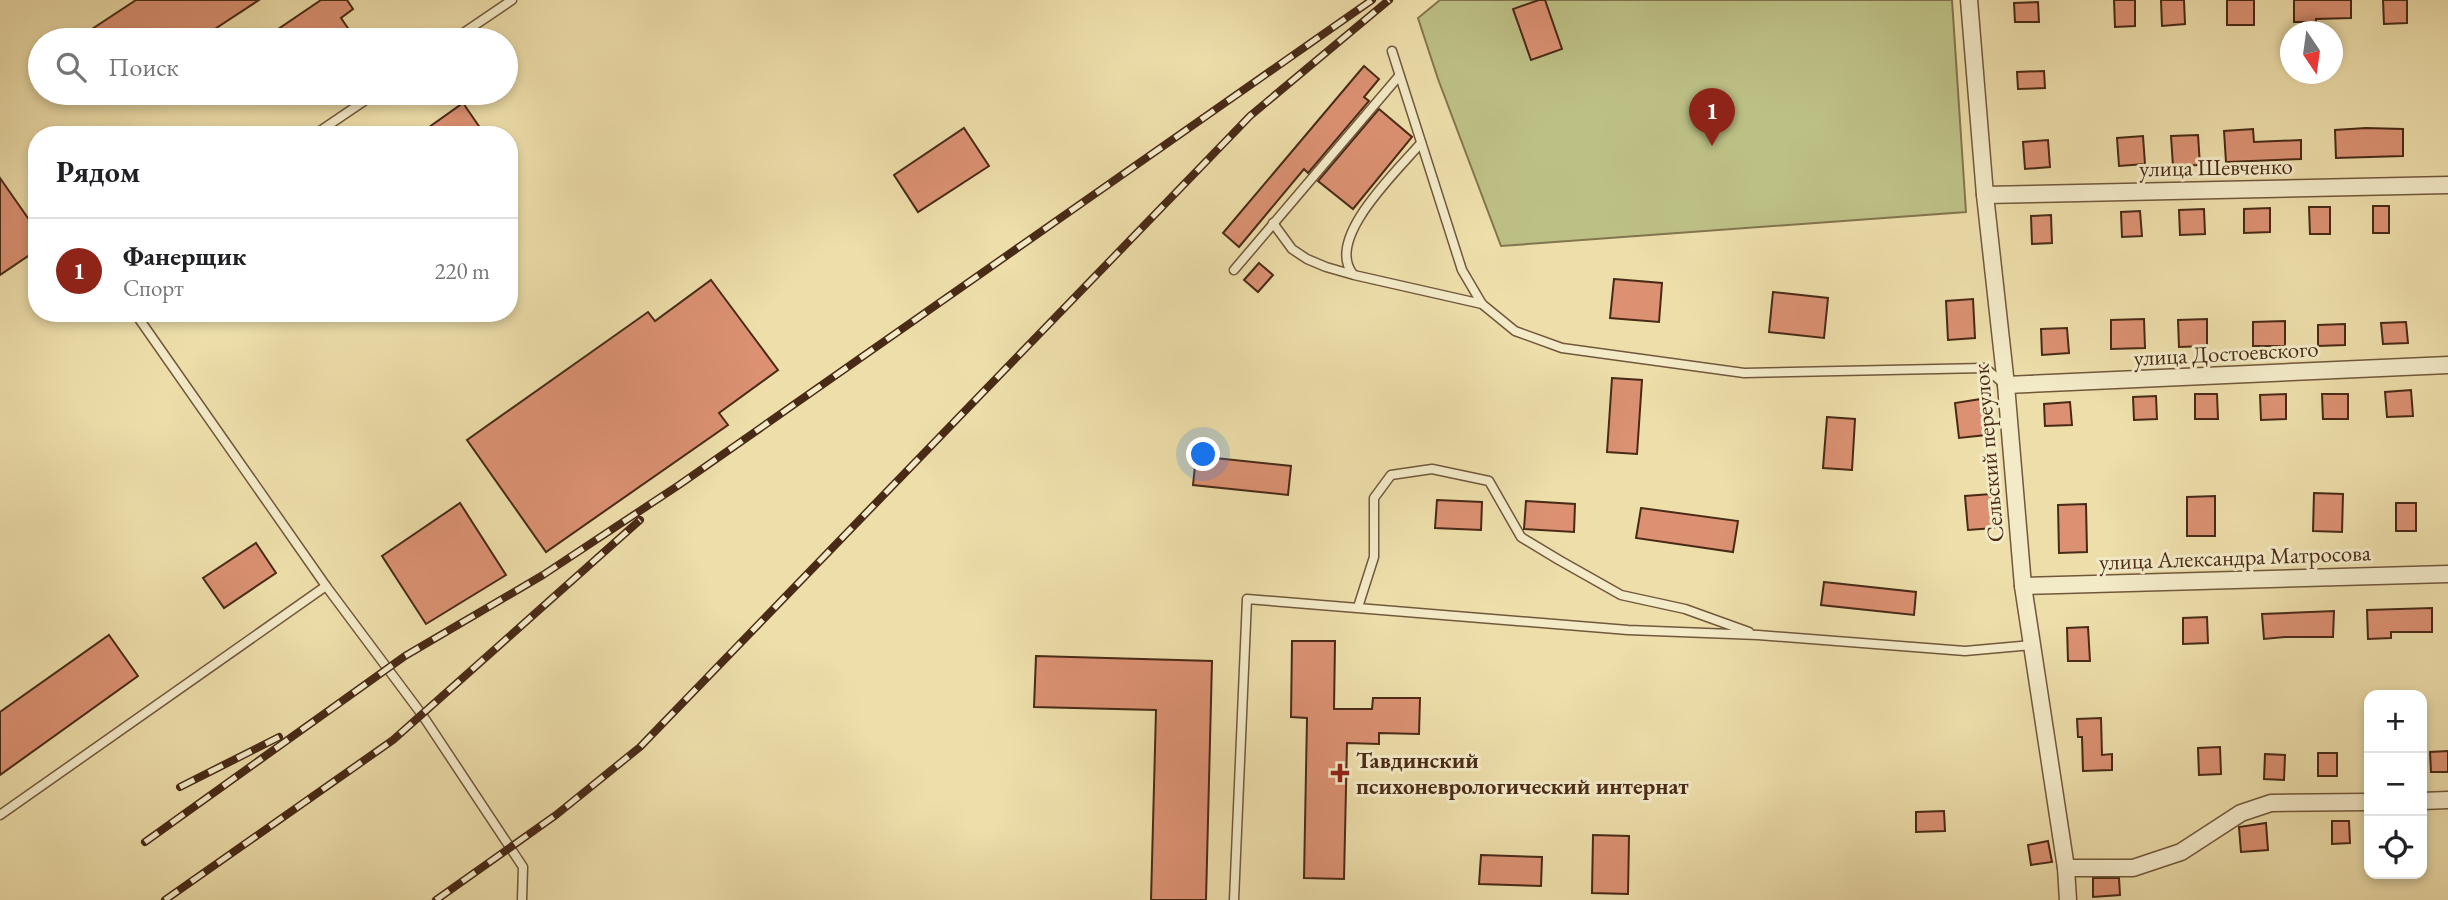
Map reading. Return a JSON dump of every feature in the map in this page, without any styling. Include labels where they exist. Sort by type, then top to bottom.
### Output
[{"type":"street","name":"Сельский переулок","points":[[1969,0],[2023,586],[2066,868],[2068,900]]},
{"type":"street","name":"улица Шевченко","points":[[1985,195],[2448,185]]},
{"type":"street","name":"улица Достоевского","points":[[2006,385],[2448,365]]},
{"type":"street","name":"улица Александра Матросова","points":[[2023,586],[2448,574]]},
{"type":"street","points":[[2427,801],[2448,800]]},
{"type":"street","points":[[2066,868],[2133,868],[2181,852],[2241,813],[2271,803],[2364,802]]},
{"type":"lane","points":[[471,28],[512,0]]},
{"type":"lane","points":[[1392,51],[1462,270],[1482,304],[1515,331],[1562,348],[1744,373],[1985,368],[2006,385]]},
{"type":"lane","points":[[1234,270],[1399,76]]},
{"type":"lane","points":[[327,126],[358,105]]},
{"type":"lane","points":[[1354,275],[1348,268],[1347,240],[1357,219],[1421,144]]},
{"type":"lane","points":[[1273,223],[1292,248],[1307,259],[1354,275],[1482,304]]},
{"type":"lane","points":[[141,322],[326,586],[423,716],[523,867],[522,900]]},
{"type":"lane","points":[[1358,607],[1374,557],[1374,498],[1391,475],[1432,469],[1489,481],[1521,537],[1621,595],[1685,609],[1758,635]]},
{"type":"lane","points":[[0,815],[326,586]]},
{"type":"lane","points":[[1234,900],[1247,599],[1628,630],[1758,635],[1965,651],[2032,645]]},
{"type":"green space","points":[[1440,0],[1952,0],[1966,212],[1501,246],[1418,18]]},
{"type":"building","points":[[136,0],[259,0],[216,28],[94,28]]},
{"type":"building","points":[[321,0],[347,0],[353,9],[341,18],[348,28],[280,28]]},
{"type":"building","points":[[1545,0],[1562,49],[1531,60],[1513,9]]},
{"type":"building","points":[[2114,0],[2135,0],[2135,26],[2115,27]]},
{"type":"building","points":[[2161,0],[2184,0],[2185,24],[2162,26]]},
{"type":"building","points":[[2227,0],[2254,0],[2254,25],[2227,25]]},
{"type":"building","points":[[2294,0],[2351,0],[2351,18],[2294,21]]},
{"type":"building","points":[[2383,0],[2407,0],[2407,23],[2384,24]]},
{"type":"building","points":[[2038,2],[2039,22],[2015,22],[2014,3]]},
{"type":"building","points":[[1364,66],[1379,79],[1364,97],[1369,101],[1308,173],[1304,169],[1239,247],[1223,233]]},
{"type":"building","points":[[2044,71],[2045,88],[2018,89],[2017,72]]},
{"type":"building","points":[[460,105],[464,105],[479,126],[431,126]]},
{"type":"building","points":[[1379,109],[1412,137],[1353,209],[1318,181]]},
{"type":"building","points":[[964,128],[989,166],[918,212],[894,175]]},
{"type":"building","points":[[2253,129],[2254,142],[2301,140],[2301,159],[2226,162],[2224,131]]},
{"type":"building","points":[[2403,129],[2403,156],[2336,158],[2335,130]]},
{"type":"building","points":[[2198,135],[2200,165],[2173,166],[2171,136]]},
{"type":"building","points":[[2143,136],[2145,164],[2119,166],[2117,138]]},
{"type":"building","points":[[2048,140],[2050,167],[2025,169],[2023,142]]},
{"type":"building","points":[[0,178],[28,218],[28,256],[0,275]]},
{"type":"building","points":[[2373,206],[2389,206],[2389,233],[2373,233]]},
{"type":"building","points":[[2309,207],[2330,207],[2330,234],[2310,234]]},
{"type":"building","points":[[2270,208],[2270,232],[2244,233],[2244,209]]},
{"type":"building","points":[[2204,209],[2205,234],[2180,235],[2179,210]]},
{"type":"building","points":[[2140,211],[2142,236],[2122,237],[2121,212]]},
{"type":"building","points":[[2051,215],[2052,243],[2032,244],[2031,216]]},
{"type":"building","points":[[1259,263],[1273,275],[1258,292],[1244,280]]},
{"type":"building","points":[[1614,279],[1662,283],[1659,322],[1610,318]]},
{"type":"building","points":[[711,280],[778,370],[719,413],[728,425],[546,552],[467,440],[648,312],[655,321]]},
{"type":"building","points":[[1773,292],[1828,298],[1824,338],[1769,332]]},
{"type":"building","points":[[1973,299],[1975,338],[1948,340],[1946,301]]},
{"type":"building","points":[[2144,319],[2145,348],[2111,349],[2111,320]]},
{"type":"building","points":[[2207,319],[2207,346],[2179,347],[2178,320]]},
{"type":"building","points":[[2285,321],[2285,346],[2253,346],[2253,322]]},
{"type":"building","points":[[2406,322],[2408,343],[2383,344],[2381,323]]},
{"type":"building","points":[[2345,324],[2345,345],[2318,346],[2318,325]]},
{"type":"building","points":[[2067,328],[2069,353],[2042,355],[2041,329]]},
{"type":"building","points":[[1612,378],[1642,380],[1637,454],[1607,452]]},
{"type":"building","points":[[2411,390],[2413,416],[2387,417],[2385,392]]},
{"type":"building","points":[[2195,394],[2217,394],[2218,419],[2195,419]]},
{"type":"building","points":[[2286,394],[2286,419],[2261,420],[2260,395]]},
{"type":"building","points":[[2322,394],[2348,394],[2348,419],[2323,419]]},
{"type":"building","points":[[2156,396],[2157,419],[2134,420],[2133,397]]},
{"type":"building","points":[[1981,399],[1986,435],[1959,438],[1955,403]]},
{"type":"building","points":[[2070,402],[2072,425],[2045,426],[2044,404]]},
{"type":"building","points":[[1827,417],[1855,419],[1852,470],[1823,468]]},
{"type":"building","points":[[1196,456],[1291,466],[1288,495],[1193,485]]},
{"type":"building","points":[[2314,493],[2343,494],[2342,532],[2313,531]]},
{"type":"building","points":[[1991,494],[1994,528],[1968,530],[1965,496]]},
{"type":"building","points":[[2215,496],[2215,536],[2187,536],[2187,497]]},
{"type":"building","points":[[1437,500],[1482,502],[1481,530],[1435,528]]},
{"type":"building","points":[[1526,501],[1575,504],[1574,532],[1524,529]]},
{"type":"building","points":[[460,503],[506,575],[426,624],[382,556]]},
{"type":"building","points":[[2396,503],[2416,503],[2416,531],[2396,531]]},
{"type":"building","points":[[2086,504],[2087,552],[2059,553],[2058,505]]},
{"type":"building","points":[[1641,508],[1738,521],[1733,552],[1636,538]]},
{"type":"building","points":[[256,543],[276,573],[224,608],[203,578]]},
{"type":"building","points":[[1824,582],[1916,592],[1914,615],[1821,605]]},
{"type":"building","points":[[2432,608],[2432,632],[2391,632],[2391,638],[2368,639],[2367,610]]},
{"type":"building","points":[[2334,611],[2333,637],[2264,639],[2262,614]]},
{"type":"building","points":[[2207,617],[2208,643],[2183,644],[2183,618]]},
{"type":"building","points":[[2088,627],[2090,661],[2068,661],[2067,628]]},
{"type":"building","points":[[109,635],[138,676],[0,775],[0,712]]},
{"type":"building","points":[[1292,641],[1335,641],[1334,709],[1372,709],[1373,698],[1420,698],[1419,734],[1379,733],[1379,744],[1347,743],[1344,879],[1304,878],[1307,718],[1291,717]]},
{"type":"building","points":[[1036,656],[1212,661],[1206,900],[1151,900],[1156,710],[1034,707]]},
{"type":"building","points":[[2101,718],[2102,755],[2112,754],[2112,770],[2083,771],[2082,737],[2078,737],[2077,719]]},
{"type":"building","points":[[2220,747],[2221,774],[2199,775],[2198,748]]},
{"type":"building","points":[[2448,751],[2448,772],[2431,772],[2430,752]]},
{"type":"building","points":[[2318,753],[2337,753],[2337,776],[2318,776]]},
{"type":"building","points":[[2265,754],[2285,755],[2284,780],[2264,779]]},
{"type":"building","points":[[1944,811],[1945,831],[1916,832],[1916,812]]},
{"type":"building","points":[[2332,821],[2349,821],[2350,843],[2332,844]]},
{"type":"building","points":[[2266,823],[2268,850],[2241,852],[2239,827]]},
{"type":"building","points":[[1593,835],[1629,836],[1628,894],[1592,893]]},
{"type":"building","points":[[2048,841],[2052,862],[2031,865],[2028,845]]},
{"type":"building","points":[[1481,855],[1542,857],[1541,886],[1479,884]]},
{"type":"building","points":[[2093,878],[2119,878],[2120,895],[2093,897]]},
{"type":"railway","points":[[145,842],[405,656],[543,575],[679,485],[1372,0]]},
{"type":"railway","points":[[436,900],[556,815],[640,747],[1250,116],[1389,0]]},
{"type":"railway","points":[[165,900],[393,740],[640,520]]},
{"type":"railway","points":[[180,787],[279,737]]},
{"type":"place","name":"Фанерщик","points":[[1712,146]]},
{"type":"place","name":"Тавдинский психоневрологический интернат","points":[[1340,773]]}]
